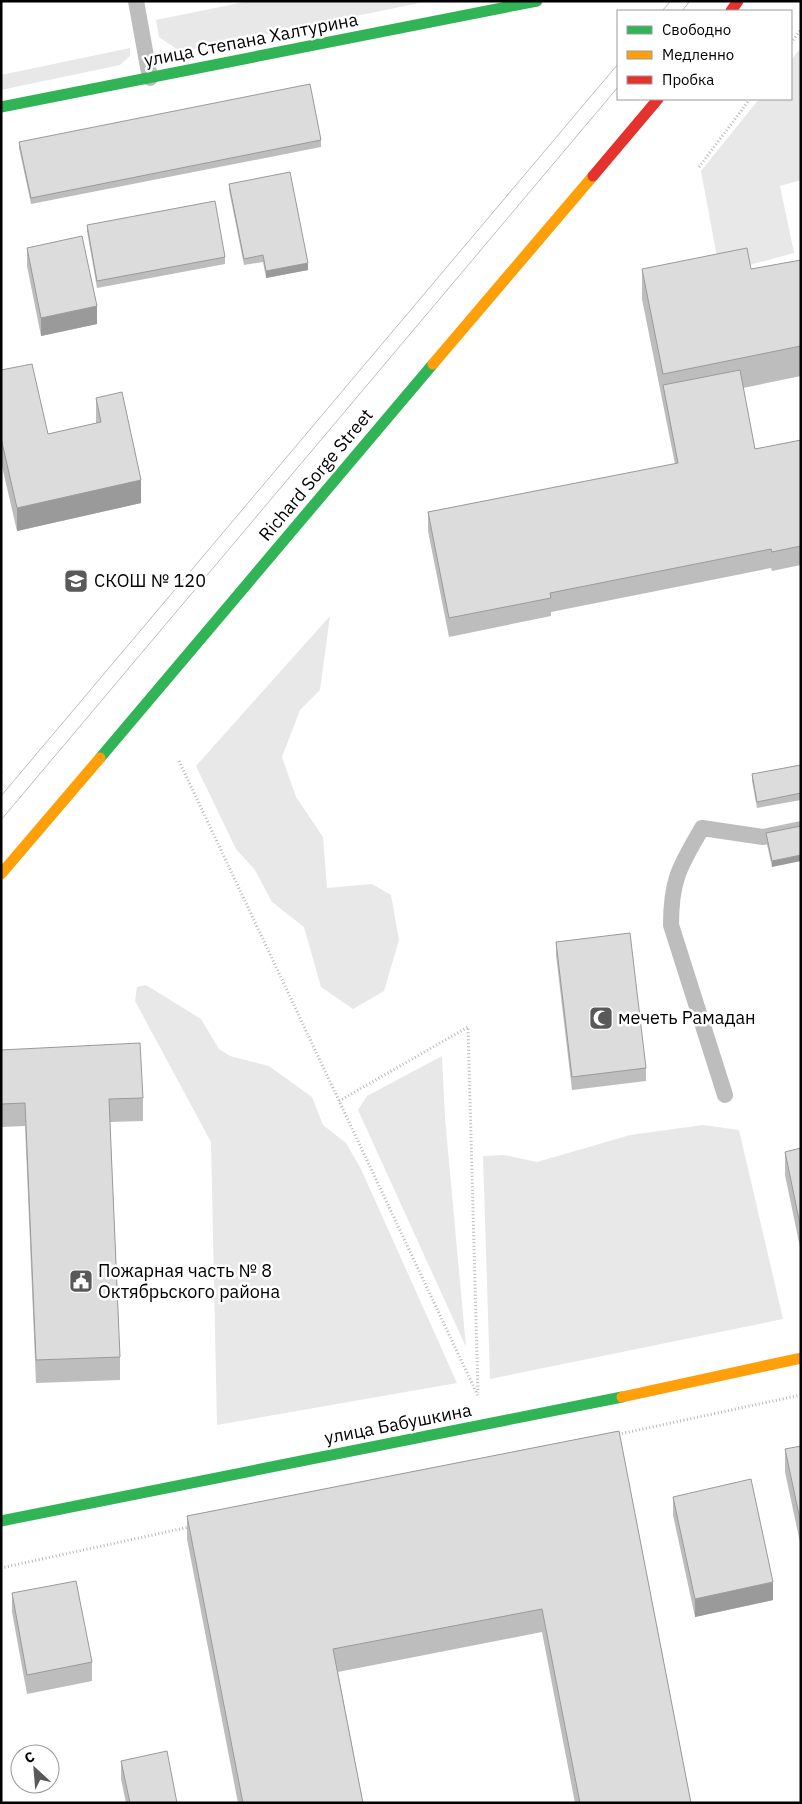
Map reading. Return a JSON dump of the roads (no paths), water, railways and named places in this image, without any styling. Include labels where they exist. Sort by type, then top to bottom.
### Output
[{"type":"street","name":"улица Степана Халтурина","points":[[1,107],[150,78],[486,6],[537,1]]},
{"type":"street","name":"Richard Sorge Street","points":[[1,874],[657,100]]},
{"type":"street","name":"улица Бабушкина","points":[[1,1521],[611,1399],[801,1358]]},
{"type":"lane","points":[[136,1],[150,78]]},
{"type":"lane","points":[[725,1095],[671,925],[671,897],[676,878],[679,868],[702,828],[762,837],[801,829]]},
{"type":"tram line","points":[[663,10],[671,1]]},
{"type":"tram line","points":[[683,10],[690,1]]},
{"type":"tram line","points":[[1,796],[617,65]]},
{"type":"tram line","points":[[1,820],[617,88]]},
{"type":"place","name":"СКОШ № 120","points":[[76,581]]},
{"type":"place","name":"мечеть Рамадан","points":[[601,1018]]},
{"type":"place","name":"Пожарная часть № 8 Октябрьского района","points":[[81,1281]]}]
